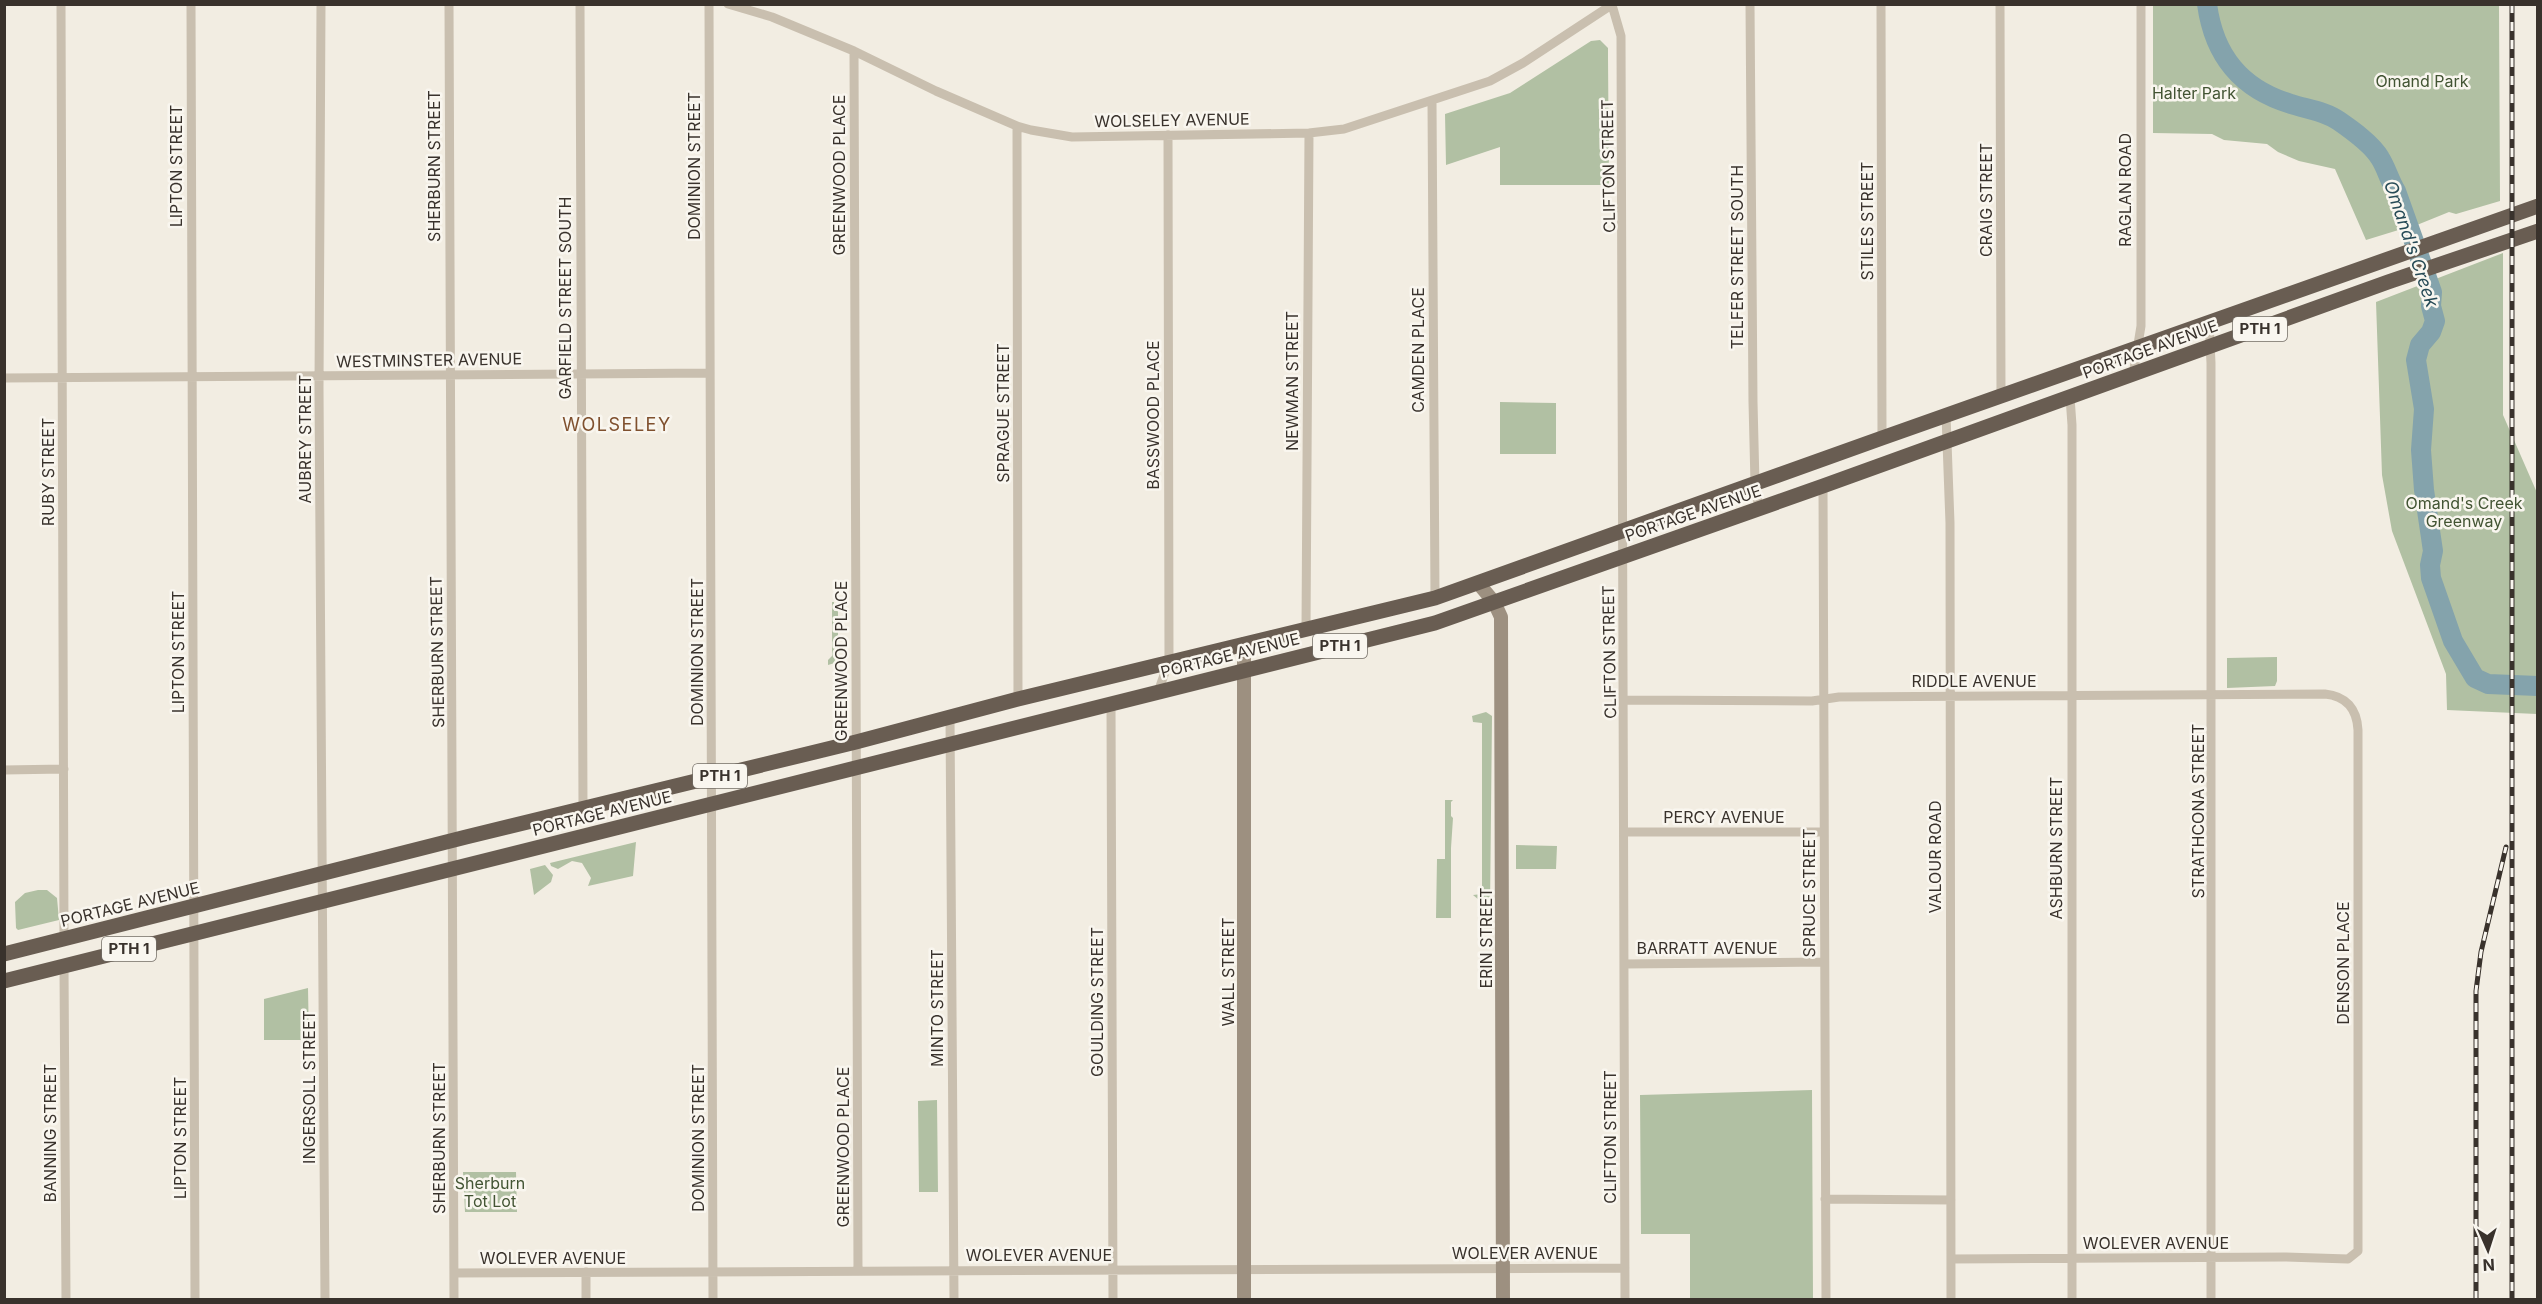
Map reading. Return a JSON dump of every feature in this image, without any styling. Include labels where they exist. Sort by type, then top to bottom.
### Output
[{"type":"highway","name":"PORTAGE AVENUE","points":[[4,954],[453,840],[856,742],[1169,661],[1435,598],[2379,261],[2538,207]]},
{"type":"highway","name":"PORTAGE AVENUE","points":[[4,981],[1436,623],[2388,282],[2538,231]]},
{"type":"main road","name":"ERIN STREET","points":[[1478,583],[1494,602],[1501,617],[1503,1299]]},
{"type":"main road","name":"WALL STREET","points":[[1244,644],[1244,1299]]},
{"type":"street","name":"RUBY STREET","points":[[62,4],[64,939]]},
{"type":"street","name":"LIPTON STREET","points":[[191,4],[195,1299]]},
{"type":"street","name":"AUBREY STREET","points":[[321,4],[320,376],[324,874]]},
{"type":"street","name":"SHERBURN STREET","points":[[449,4],[454,1299]]},
{"type":"street","name":"GARFIELD STREET SOUTH","points":[[580,4],[583,808]]},
{"type":"street","name":"DOMINION STREET","points":[[709,4],[713,1299]]},
{"type":"street","name":"WOLSELEY AVENUE","points":[[728,4],[772,17],[854,51],[1017,126],[1072,136],[1309,133],[1344,129],[1502,75],[1612,5]]},
{"type":"street","name":"TELFER STREET SOUTH","points":[[1750,4],[1755,484],[1759,509]]},
{"type":"street","name":"STILES STREET","points":[[1881,4],[1882,438]]},
{"type":"street","name":"CRAIG STREET","points":[[2000,4],[2001,396]]},
{"type":"street","name":"RAGLAN ROAD","points":[[2133,375],[2140,326],[2141,4]]},
{"type":"street","name":"CLIFTON STREET","points":[[1612,5],[1622,36],[1625,1299]]},
{"type":"street","name":"GREENWOOD PLACE","points":[[854,51],[858,1271]]},
{"type":"street","name":"CAMDEN PLACE","points":[[1432,100],[1435,598]]},
{"type":"street","name":"SPRAGUE STREET","points":[[1017,126],[1018,699]]},
{"type":"street","name":"NEWMAN STREET","points":[[1306,628],[1309,133]]},
{"type":"street","name":"BASSWOOD PLACE","points":[[1158,692],[1169,661],[1168,135]]},
{"type":"street","name":"STRATHCONA STREET","points":[[2209,322],[2213,695],[2211,1299]]},
{"type":"street","name":"WESTMINSTER AVENUE","points":[[4,378],[710,374]]},
{"type":"street","name":"ASHBURN STREET","points":[[2070,397],[2072,425],[2072,1299]]},
{"type":"street","name":"VALOUR ROAD","points":[[1946,415],[1949,440],[1951,1299]]},
{"type":"street","name":"SPRUCE STREET","points":[[1823,486],[1826,1299]]},
{"type":"street","name":"RIDDLE AVENUE","points":[[1624,700],[2325,694]]},
{"type":"street","name":"DENSON PLACE","points":[[2325,694],[2337,696],[2349,703],[2357,716],[2358,730],[2358,1251]]},
{"type":"street","name":"GOULDING STREET","points":[[1111,704],[1113,1299]]},
{"type":"street","name":"MINTO STREET","points":[[950,717],[954,1299]]},
{"type":"street","points":[[4,770],[64,769]]},
{"type":"street","name":"PERCY AVENUE","points":[[1625,832],[1824,832]]},
{"type":"street","name":"INGERSOLL STREET","points":[[324,874],[325,1299]]},
{"type":"street","name":"BARRATT AVENUE","points":[[1625,964],[1824,962]]},
{"type":"street","name":"BANNING STREET","points":[[64,966],[66,1299]]},
{"type":"street","points":[[1825,1199],[1951,1200]]},
{"type":"street","name":"WOLEVER AVENUE","points":[[1951,1259],[2348,1259],[2358,1251]]},
{"type":"street","name":"WOLEVER AVENUE","points":[[454,1273],[1625,1268]]},
{"type":"street","points":[[586,1272],[586,1299]]},
{"type":"green space","name":"Halter Park","points":[[2153,5],[2202,5],[2207,33],[2232,74],[2261,97],[2320,118],[2369,153],[2376,161],[2385,194],[2391,194],[2405,228],[2366,240],[2335,169],[2299,161],[2278,152],[2267,144],[2224,140],[2212,134],[2153,133]]},
{"type":"green space","name":"Omand Park","points":[[2212,5],[2499,5],[2500,201],[2456,214],[2449,212],[2412,227],[2405,210],[2401,190],[2389,173],[2381,150],[2342,113],[2276,94],[2247,76],[2234,62],[2221,42]]},
{"type":"green space","points":[[1600,40],[1608,48],[1609,185],[1500,185],[1500,147],[1446,165],[1445,114],[1510,93],[1591,41]]},
{"type":"green space","name":"Omand's Creek Greenway","points":[[2503,253],[2503,415],[2538,495],[2537,1049],[2537,714],[2447,710],[2446,674],[2392,531],[2382,475],[2376,302]]},
{"type":"green space","points":[[1500,402],[1556,403],[1556,454],[1500,454]]},
{"type":"green space","points":[[832,602],[834,602],[834,611],[838,611],[838,662],[828,665],[828,660],[832,656]]},
{"type":"green space","points":[[2277,657],[2275,686],[2227,688],[2227,658]]},
{"type":"green space","points":[[1486,712],[1492,716],[1490,909],[1473,895],[1482,894],[1482,723],[1473,722],[1472,716]]},
{"type":"green space","points":[[1445,800],[1453,800],[1451,802],[1453,818],[1451,918],[1436,918],[1437,859],[1445,859]]},
{"type":"green space","points":[[636,842],[633,876],[588,886],[591,878],[582,863],[572,861],[558,869],[550,863]]},
{"type":"green space","points":[[1516,845],[1557,846],[1556,869],[1516,869]]},
{"type":"green space","points":[[545,865],[553,875],[551,882],[534,895],[530,869]]},
{"type":"green space","points":[[47,890],[57,898],[59,920],[18,930],[15,902],[25,893]]},
{"type":"green space","points":[[308,988],[309,1040],[264,1040],[264,999]]},
{"type":"green space","points":[[1812,1090],[1813,1299],[1690,1299],[1690,1234],[1641,1234],[1640,1095]]},
{"type":"green space","points":[[937,1100],[938,1192],[919,1192],[918,1101]]},
{"type":"green space","name":"Sherburn Tot Lot","points":[[463,1172],[516,1172],[517,1212],[465,1212]]},
{"type":"waterway","name":"Omand's Creek","points":[[2207,4],[2216,39],[2223,55],[2244,79],[2273,98],[2334,118],[2367,143],[2384,166],[2396,191],[2432,292],[2431,306],[2435,321],[2431,332],[2420,345],[2416,360],[2424,409],[2421,450],[2433,551],[2430,565],[2431,578],[2453,641],[2475,678],[2488,684],[2538,686]]},
{"type":"railway","points":[[2512,4],[2512,1300]]},
{"type":"railway","points":[[2476,1300],[2476,991],[2481,952],[2506,847]]},
{"type":"district","name":"WOLSELEY","points":[[617,425]]}]
